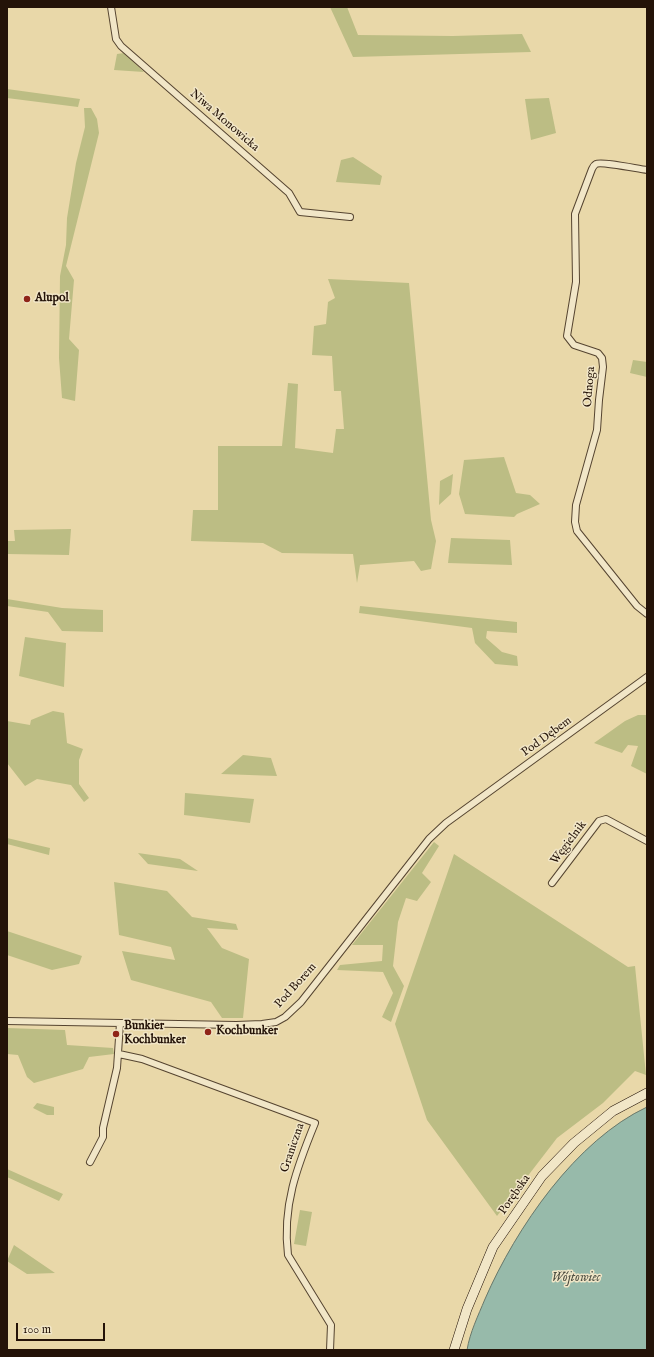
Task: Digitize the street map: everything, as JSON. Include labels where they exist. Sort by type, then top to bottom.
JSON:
[{"type":"street","name":"Niwa Monowicka","points":[[111,7],[116,39],[121,46],[289,193],[300,212],[350,216]]},
{"type":"street","name":"Odnoga","points":[[647,170],[622,167],[604,162],[596,164],[592,169],[575,214],[576,282],[567,328],[570,342],[574,345],[598,353],[602,358],[604,367],[598,400],[597,430],[576,505],[575,522],[577,532],[636,606],[647,614]]},
{"type":"street","name":"Pod Dębem","points":[[460,814],[647,677]]},
{"type":"street","name":"Pod Borem","points":[[7,1021],[236,1025],[276,1022],[285,1017],[301,1002],[429,839],[446,823],[460,814]]},
{"type":"street","name":"Węgielnik","points":[[552,883],[598,821],[606,819],[647,841]]},
{"type":"street","points":[[90,1162],[102,1137],[119,1054],[120,1023]]},
{"type":"street","name":"Graniczna","points":[[119,1054],[142,1059],[315,1123],[296,1169],[290,1193],[286,1242],[288,1255],[331,1325],[330,1350]]},
{"type":"street","name":"Porębska","points":[[454,1350],[467,1309],[493,1247],[542,1176],[574,1143],[613,1111],[647,1093]]},
{"type":"green space","points":[[330,7],[347,7],[358,35],[453,36],[522,34],[531,52],[353,57]]},
{"type":"green space","points":[[124,53],[144,72],[114,70],[117,54]]},
{"type":"green space","points":[[7,89],[80,99],[78,107],[7,98]]},
{"type":"green space","points":[[549,98],[556,133],[531,140],[525,99]]},
{"type":"green space","points":[[84,108],[91,108],[97,119],[99,133],[66,266],[74,280],[69,339],[79,350],[75,401],[62,398],[59,358],[60,276],[66,245],[67,218],[76,163],[85,127]]},
{"type":"green space","points":[[353,157],[382,176],[380,185],[336,182],[341,160]]},
{"type":"green space","points":[[328,279],[409,283],[431,520],[436,541],[431,569],[421,571],[414,561],[360,565],[357,583],[353,554],[282,553],[263,543],[191,541],[193,510],[218,510],[218,446],[282,446],[288,383],[298,384],[295,448],[333,453],[336,429],[344,429],[341,391],[334,391],[332,356],[312,355],[314,326],[326,324],[328,302],[335,298]]},
{"type":"green space","points":[[633,360],[647,362],[647,377],[630,373]]},
{"type":"green space","points":[[504,457],[516,493],[530,495],[540,504],[517,514],[514,517],[465,514],[459,494],[464,460]]},
{"type":"green space","points":[[453,474],[451,494],[439,505],[440,481]]},
{"type":"green space","points":[[71,529],[69,555],[7,554],[7,541],[15,541],[14,530]]},
{"type":"green space","points":[[451,538],[510,540],[512,565],[448,563]]},
{"type":"green space","points":[[7,599],[62,608],[103,610],[103,632],[62,631],[48,612],[7,606]]},
{"type":"green space","points":[[360,606],[517,622],[517,633],[487,631],[486,638],[502,652],[517,656],[518,666],[495,664],[475,643],[472,628],[359,613]]},
{"type":"green space","points":[[25,637],[66,643],[64,687],[19,676]]},
{"type":"green space","points":[[53,711],[64,713],[67,743],[83,749],[79,760],[79,784],[89,798],[84,802],[71,785],[37,779],[25,786],[7,763],[7,721],[30,725],[31,720]]},
{"type":"green space","points":[[638,715],[647,715],[647,774],[631,766],[638,746],[628,745],[622,753],[594,743],[625,721]]},
{"type":"green space","points":[[243,755],[271,758],[277,776],[221,774]]},
{"type":"green space","points":[[185,793],[254,799],[250,823],[184,815]]},
{"type":"green space","points":[[7,838],[50,848],[49,855],[7,844]]},
{"type":"green space","points":[[434,842],[439,846],[422,873],[431,882],[417,901],[406,898],[398,922],[393,966],[404,986],[391,1022],[382,1017],[393,993],[383,972],[337,970],[340,965],[382,961],[383,945],[352,945]]},
{"type":"green space","points":[[138,853],[180,859],[198,871],[148,864]]},
{"type":"green space","points":[[454,854],[628,967],[635,966],[646,1075],[635,1071],[603,1103],[557,1138],[497,1216],[427,1120],[395,1024]]},
{"type":"green space","points":[[114,882],[167,891],[192,917],[236,924],[238,930],[207,928],[222,948],[249,959],[243,1018],[222,1018],[211,1002],[131,980],[122,951],[175,960],[171,947],[119,935]]},
{"type":"green space","points":[[7,931],[82,956],[79,964],[52,970],[7,955]]},
{"type":"green space","points":[[7,1028],[65,1030],[67,1045],[113,1048],[114,1054],[89,1057],[83,1069],[34,1083],[27,1077],[18,1055],[7,1054]]},
{"type":"green space","points":[[37,1103],[54,1107],[54,1115],[47,1115],[33,1108]]},
{"type":"green space","points":[[7,1169],[63,1194],[59,1201],[7,1177]]},
{"type":"green space","points":[[300,1210],[312,1212],[306,1246],[294,1244]]},
{"type":"green space","points":[[14,1245],[55,1273],[27,1274],[7,1261]]},
{"type":"water","name":"Wójtowiec","points":[[647,1107],[647,1350],[467,1350],[474,1324],[498,1272],[513,1244],[551,1189],[596,1141],[621,1122]]},
{"type":"place","name":"Alupol","points":[[27,299]]},
{"type":"place","name":"Kochbunker","points":[[208,1032]]},
{"type":"place","name":"Bunkier Kochbunker","points":[[116,1034]]}]
